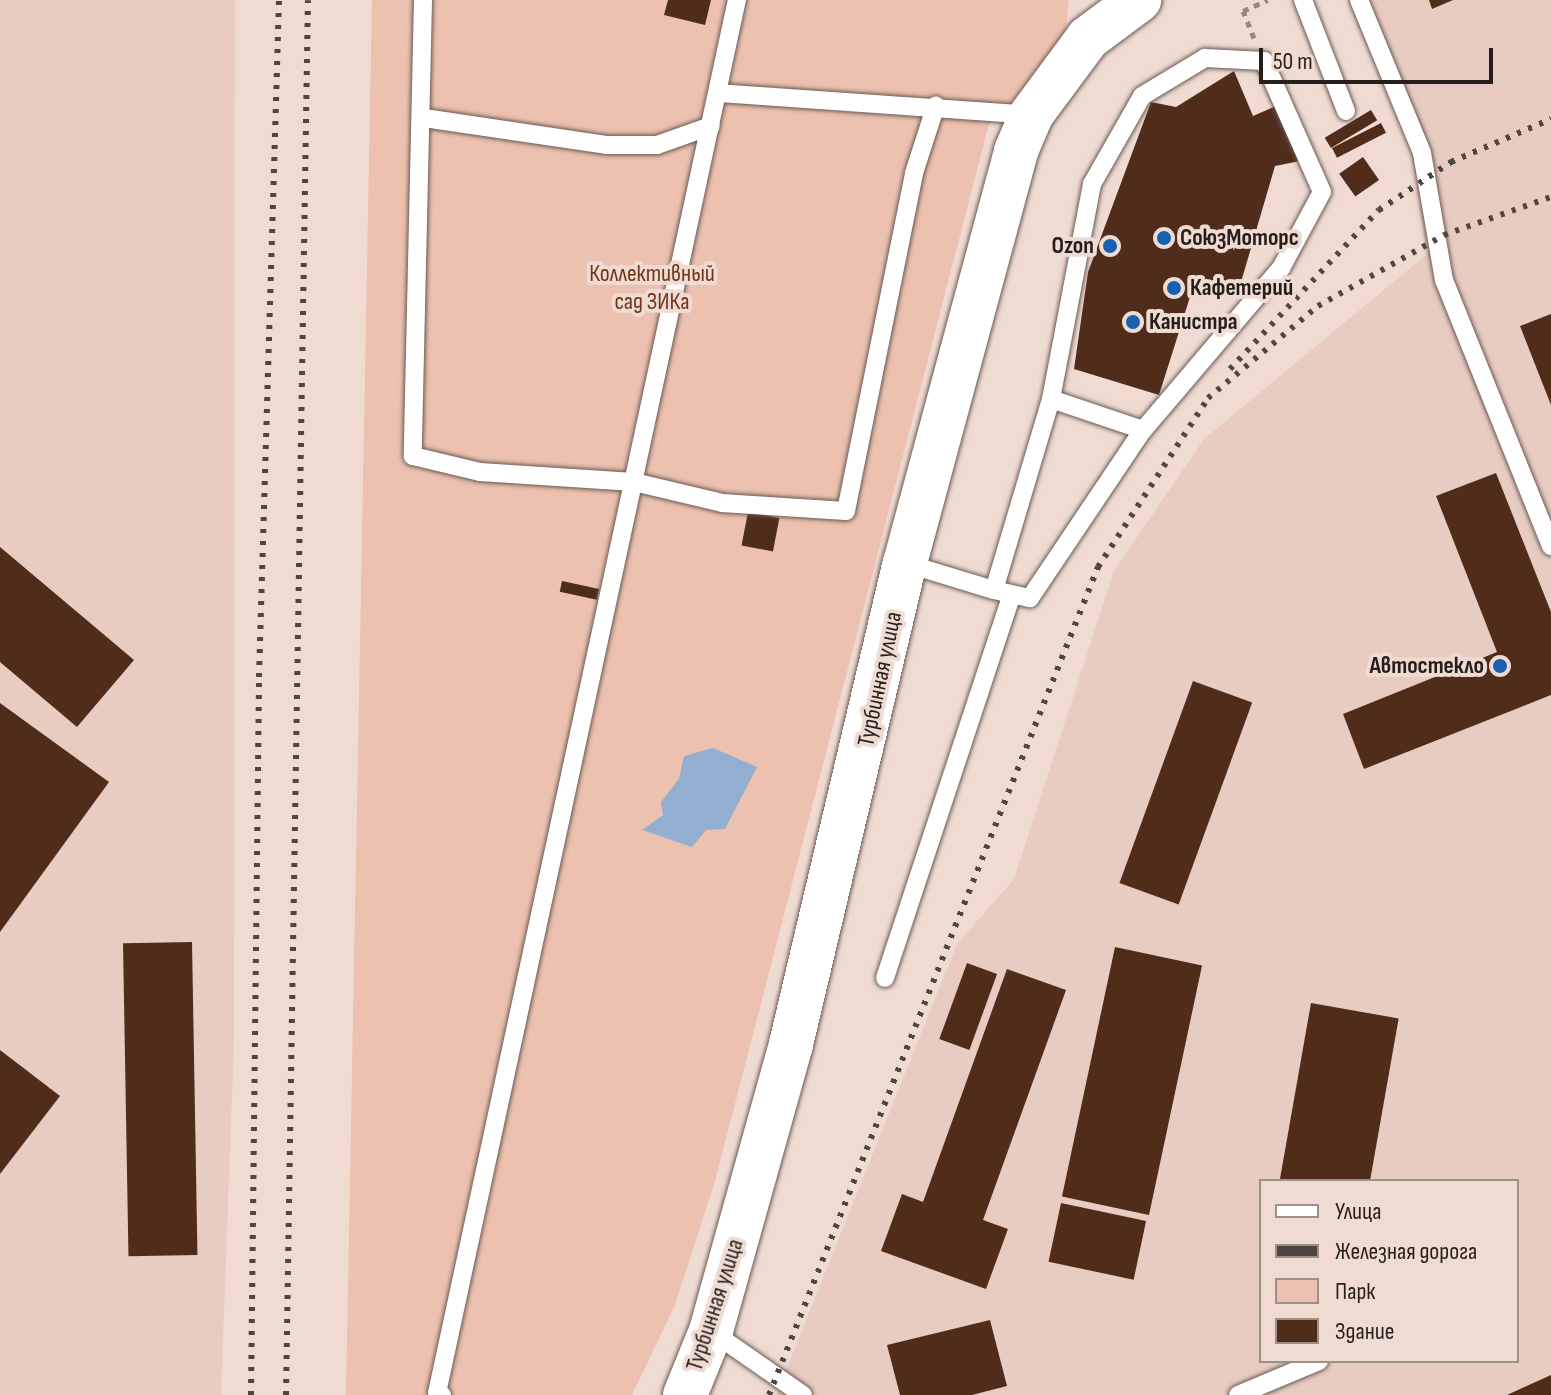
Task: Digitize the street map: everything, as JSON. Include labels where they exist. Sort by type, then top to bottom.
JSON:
[{"type":"main road","name":"Турбинная улица","points":[[685,1395],[711,1331],[795,1029],[905,563],[973,299],[1031,115],[1088,38],[1139,0]]},
{"type":"lane","points":[[423,0],[424,118],[413,456],[480,472],[634,482],[722,503],[846,511],[914,173],[936,105]]},
{"type":"lane","points":[[442,1395],[440,1378],[737,0]]},
{"type":"lane","points":[[1303,0],[1346,111]]},
{"type":"lane","points":[[1359,0],[1422,153],[1444,280],[1551,546]]},
{"type":"lane","points":[[885,978],[1003,592],[1051,399],[1092,184],[1142,96],[1205,58],[1264,61],[1322,192],[1281,268],[1143,430],[1030,598],[1003,592],[905,563]]},
{"type":"lane","points":[[718,93],[936,105],[1031,115]]},
{"type":"lane","points":[[424,118],[606,145],[657,145],[711,126]]},
{"type":"lane","points":[[1051,399],[1143,430]]},
{"type":"lane","points":[[711,1331],[803,1395]]},
{"type":"lane","points":[[1238,1395],[1314,1363]]},
{"type":"path","points":[[1243,11],[1268,0]]},
{"type":"shaded area","points":[[0,0],[235,0],[234,1042],[221,1395],[0,1395]]},
{"type":"shaded area","points":[[1348,0],[1551,0],[1551,1395],[776,1395],[957,944],[1014,879],[1114,571],[1204,439],[1426,255],[1413,150]]},
{"type":"green space","name":"Коллективный сад ЗИКа","points":[[372,0],[1069,0],[1063,49],[989,124],[715,1181],[675,1305],[632,1395],[346,1395]]},
{"type":"water","points":[[713,748],[757,767],[725,829],[706,830],[692,847],[642,830],[663,815],[661,802],[679,779],[684,756]]},
{"type":"building","points":[[668,0],[711,0],[705,25],[664,15]]},
{"type":"building","points":[[1429,0],[1453,0],[1432,9]]},
{"type":"building","points":[[1234,71],[1253,116],[1276,106],[1300,161],[1275,166],[1239,289],[1196,278],[1159,395],[1074,369],[1088,272],[1151,102],[1176,107]]},
{"type":"building","points":[[1371,110],[1377,120],[1331,148],[1325,138]]},
{"type":"building","points":[[1381,123],[1386,133],[1337,158],[1332,148]]},
{"type":"building","points":[[1363,157],[1379,180],[1355,197],[1339,174]]},
{"type":"building","points":[[1551,314],[1551,405],[1520,326]]},
{"type":"building","points":[[1496,473],[1551,612],[1551,695],[1364,769],[1343,714],[1497,652],[1436,496]]},
{"type":"building","points":[[748,512],[779,518],[773,551],[742,545]]},
{"type":"building","points":[[0,547],[134,660],[77,727],[0,662]]},
{"type":"building","points":[[562,581],[599,589],[597,600],[560,592]]},
{"type":"building","points":[[1193,681],[1252,703],[1179,905],[1119,883]]},
{"type":"building","points":[[0,703],[109,782],[0,932]]},
{"type":"building","points":[[192,942],[197,1255],[128,1256],[123,943]]},
{"type":"building","points":[[1115,947],[1202,966],[1149,1215],[1062,1196]]},
{"type":"building","points":[[967,963],[997,974],[969,1050],[939,1039]]},
{"type":"building","points":[[1007,969],[1066,990],[983,1220],[1008,1229],[986,1289],[881,1251],[902,1194],[923,1202]]},
{"type":"building","points":[[1311,1003],[1399,1018],[1370,1179],[1280,1179]]},
{"type":"building","points":[[0,1050],[60,1096],[0,1174]]},
{"type":"building","points":[[1061,1203],[1146,1221],[1134,1280],[1049,1262]]},
{"type":"building","points":[[990,1320],[1007,1386],[972,1395],[900,1395],[887,1345]]},
{"type":"building","points":[[1551,1375],[1551,1395],[1507,1395]]},
{"type":"railway","points":[[251,1395],[259,677],[279,0]]},
{"type":"railway","points":[[286,1395],[308,0]]},
{"type":"railway","points":[[1230,369],[1379,210],[1451,162],[1551,119]]},
{"type":"railway","points":[[769,1395],[1098,567],[1208,398],[1318,306],[1444,235],[1551,197]]},
{"type":"place","name":"СоюзМоторс","points":[[1164,238]]},
{"type":"place","name":"Ozon","points":[[1110,246]]},
{"type":"place","name":"Кафетерий","points":[[1174,288]]},
{"type":"place","name":"Канистра","points":[[1133,322]]},
{"type":"place","name":"Автостекло","points":[[1500,666]]}]
